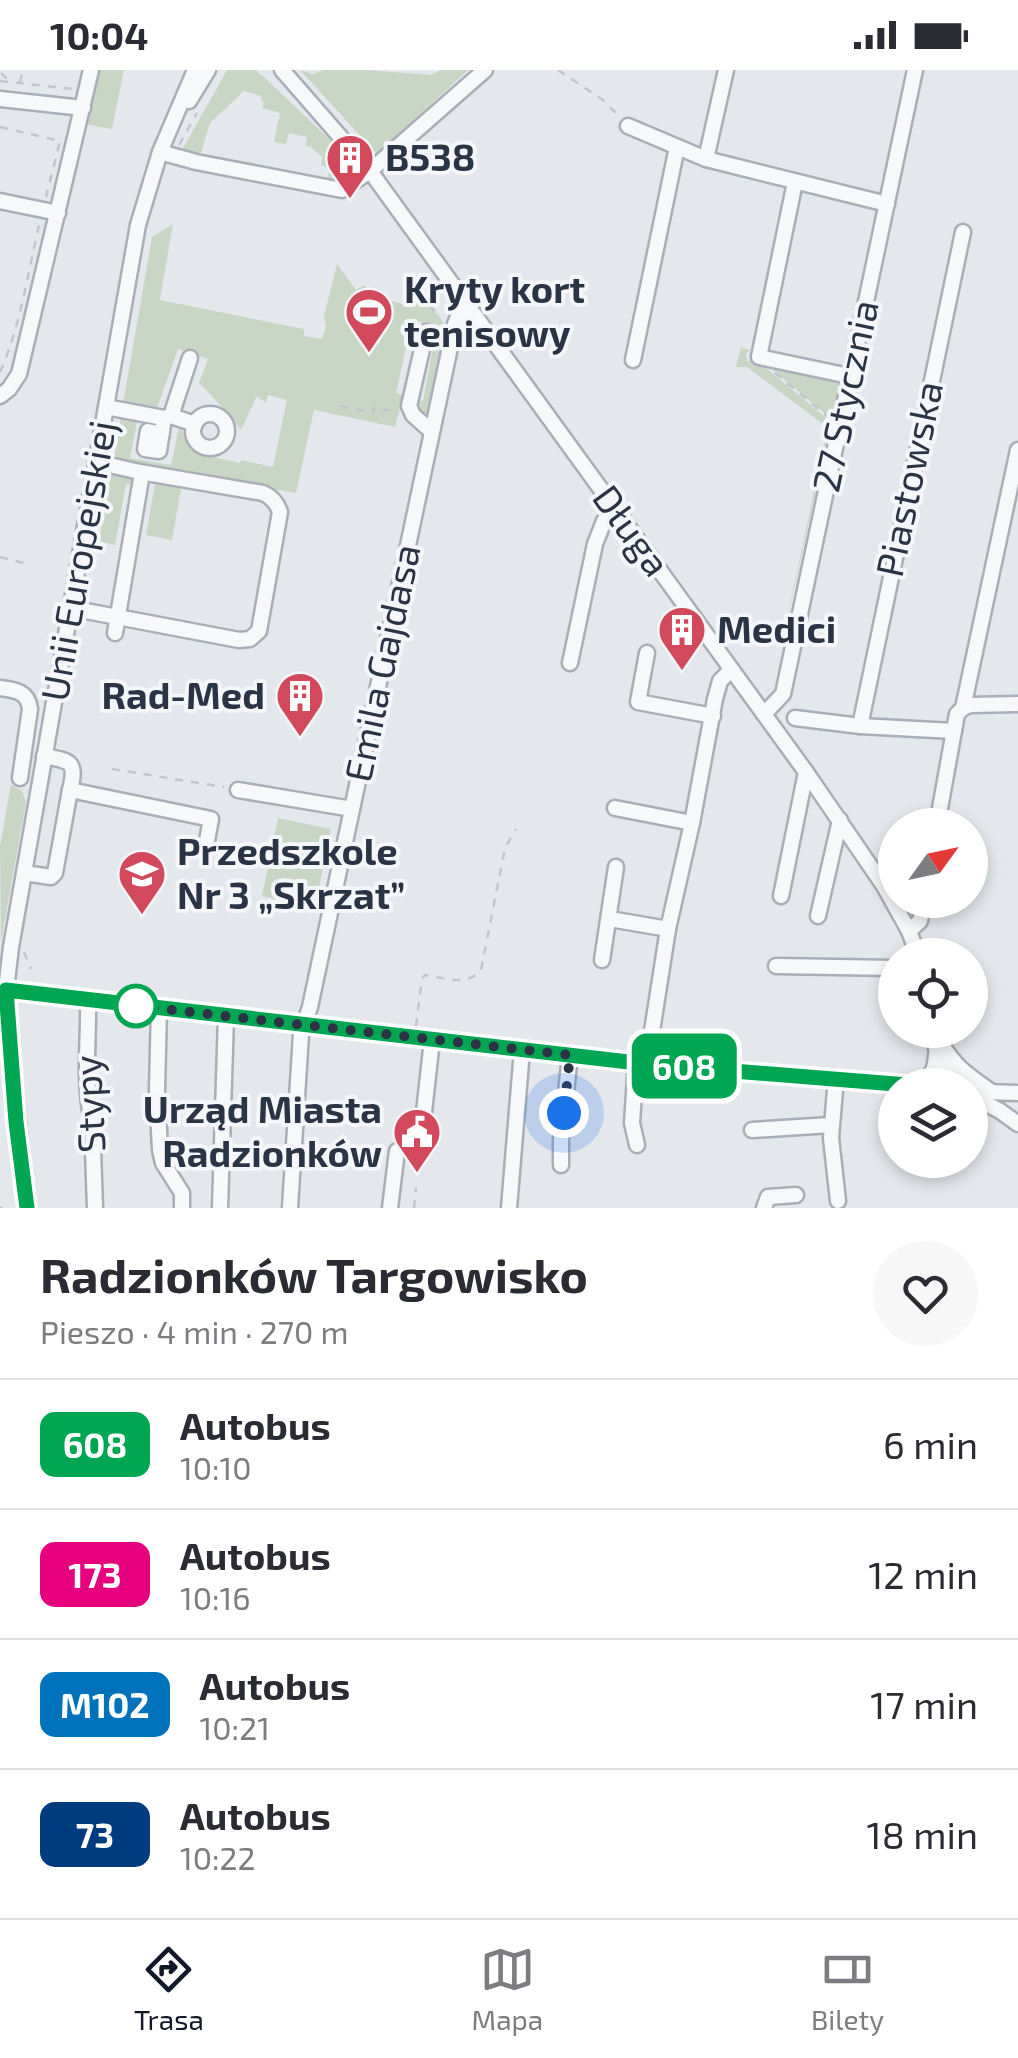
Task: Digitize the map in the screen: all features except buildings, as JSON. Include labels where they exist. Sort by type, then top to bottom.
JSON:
[{"type":"street","points":[[0,396],[19,374],[90,70]]},
{"type":"street","name":"Unii Europejskiej","points":[[27,1208],[3,990],[138,225],[160,152],[195,70]]},
{"type":"street","name":"Unii Europejskiej","points":[[168,136],[208,70]]},
{"type":"street","name":"Długa","points":[[269,70],[324,120]]},
{"type":"street","name":"Długa","points":[[282,70],[370,171],[469,306],[840,820],[884,886],[912,938]]},
{"type":"street","points":[[160,152],[342,190],[370,171],[486,70]]},
{"type":"street","points":[[706,160],[726,70]]},
{"type":"street","name":"27 Stycznia","points":[[764,714],[783,694],[915,70]]},
{"type":"street","points":[[0,99],[82,108]]},
{"type":"street","points":[[628,126],[706,160],[887,204]]},
{"type":"street","points":[[633,360],[678,147]]},
{"type":"street","points":[[795,182],[758,357],[849,376]]},
{"type":"street","points":[[0,201],[58,213]]},
{"type":"street","name":"Piastowska","points":[[860,726],[962,232]]},
{"type":"street","name":"Emila Gajdasa","points":[[290,1208],[301,1034],[455,324],[469,306]]},
{"type":"street","points":[[426,332],[409,399],[413,415],[431,432]]},
{"type":"street","points":[[166,423],[190,358]]},
{"type":"street","points":[[106,407],[166,423],[196,424]]},
{"type":"street","points":[[964,708],[1018,450]]},
{"type":"street","points":[[70,608],[116,626],[240,640],[254,636],[262,624],[280,512],[270,496],[96,462]]},
{"type":"street","points":[[116,626],[140,472]]},
{"type":"street","points":[[570,663],[595,544],[604,521],[615,510]]},
{"type":"street","points":[[647,654],[638,702],[713,716]]},
{"type":"street","points":[[637,1145],[632,1122],[668,929],[720,681],[731,670]]},
{"type":"street","points":[[0,688],[19,691],[29,701],[20,778]]},
{"type":"street","points":[[940,808],[957,714],[970,705],[1018,704]]},
{"type":"street","points":[[794,718],[954,731]]},
{"type":"street","points":[[24,874],[51,877],[56,873],[74,770],[64,760],[44,756]]},
{"type":"street","points":[[781,896],[806,772]]},
{"type":"street","points":[[70,790],[211,819],[206,846]]},
{"type":"street","points":[[238,790],[352,809]]},
{"type":"street","points":[[615,808],[692,824]]},
{"type":"street","points":[[818,916],[840,820]]},
{"type":"street","points":[[602,960],[616,868]]},
{"type":"street","points":[[909,930],[921,918]]},
{"type":"street","points":[[610,919],[668,929]]},
{"type":"street","points":[[776,966],[878,968]]},
{"type":"street","points":[[3,990],[642,1063],[878,1082]]},
{"type":"street","name":"Stypy","points":[[88,1000],[86,1044],[95,1208]]},
{"type":"street","points":[[158,1008],[156,1090],[160,1150],[163,1163],[182,1193],[182,1208]]},
{"type":"street","points":[[220,1208],[226,1016]]},
{"type":"street","points":[[390,1208],[397,1151],[412,1138],[421,1138],[432,1040]]},
{"type":"street","points":[[936,1048],[936,1068]]},
{"type":"street","points":[[943,1048],[961,1070],[992,1092]]},
{"type":"street","points":[[510,1208],[522,1050]]},
{"type":"street","points":[[936,1054],[943,1068]]},
{"type":"street","points":[[561,1165],[560,1139],[570,1055]]},
{"type":"street","points":[[836,1078],[832,1126],[838,1201]]},
{"type":"street","points":[[988,1092],[1018,1093]]},
{"type":"street","points":[[988,1104],[1018,1124]]},
{"type":"street","points":[[752,1130],[832,1126]]},
{"type":"street","points":[[764,1208],[768,1197],[796,1195]]},
{"type":"path","points":[[20,83],[23,70]]},
{"type":"path","points":[[558,70],[604,100],[628,126]]},
{"type":"path","points":[[1,72],[10,82]]},
{"type":"path","points":[[0,81],[75,89]]},
{"type":"path","points":[[0,372],[17,319],[60,141],[2,127],[2,136]]},
{"type":"path","points":[[31,142],[32,135]]},
{"type":"path","points":[[407,284],[455,324]]},
{"type":"path","points":[[758,357],[840,426]]},
{"type":"path","points":[[340,406],[413,415]]},
{"type":"path","points":[[0,558],[27,564]]},
{"type":"path","points":[[112,769],[238,790]]},
{"type":"path","points":[[414,1037],[425,975],[467,980],[481,970],[505,848],[516,829]]},
{"type":"path","points":[[414,1208],[416,1188]]},
{"type":"green space","points":[[97,70],[124,70],[112,129],[85,124]]},
{"type":"green space","points":[[227,70],[255,70],[266,79],[347,156],[351,168],[343,179],[328,178],[330,168],[321,165],[322,157],[306,146],[307,137],[289,133],[286,144],[274,142],[280,113],[262,108],[261,96],[244,91],[210,123],[200,156],[182,150]]},
{"type":"green space","points":[[300,70],[313,74],[324,70],[366,70],[431,75],[441,70],[468,70],[377,154]]},
{"type":"green space","points":[[173,224],[160,300],[304,329],[304,336],[322,339],[337,264],[356,290],[364,285],[372,296],[403,304],[416,295],[444,325],[428,421],[418,414],[413,399],[423,401],[437,326],[412,320],[396,393],[403,395],[395,427],[314,410],[296,493],[129,465],[114,459],[121,416],[154,422],[137,422],[130,458],[171,465],[179,427],[196,449],[206,454],[273,467],[287,400],[268,395],[266,403],[257,396],[241,430],[199,383],[208,359],[178,349],[156,411],[123,404],[152,237]]},
{"type":"green space","points":[[741,348],[751,350],[746,353],[747,362],[754,358],[831,422],[778,662],[827,430],[747,367],[736,367]]},
{"type":"green space","points":[[765,363],[841,379],[832,416],[829,417]]},
{"type":"green space","points":[[119,472],[135,478],[135,485],[126,484],[115,545],[99,541],[111,474]]},
{"type":"green space","points":[[156,478],[182,483],[172,540],[146,535]]},
{"type":"green space","points":[[11,785],[22,791],[26,802],[1,942],[0,846]]},
{"type":"green space","points":[[278,818],[331,829],[315,907],[262,896]]},
{"type":"bus line","name":"608","points":[[27,1208],[6,990],[646,1064],[878,1083]]},
{"type":"place","name":"B538","points":[[350,200]]},
{"type":"place","name":"Kryty kort tenisowy","points":[[369,354]]},
{"type":"place","name":"Medici","points":[[682,672]]},
{"type":"place","name":"Rad-Med","points":[[300,738]]},
{"type":"place","name":"Przedszkole Nr 3 „Skrzat”","points":[[142,916]]},
{"type":"place","name":"Urząd Miasta Radzionków","points":[[417,1174]]},
{"type":"route","points":[[136,1006],[570,1055],[564,1113]]}]
